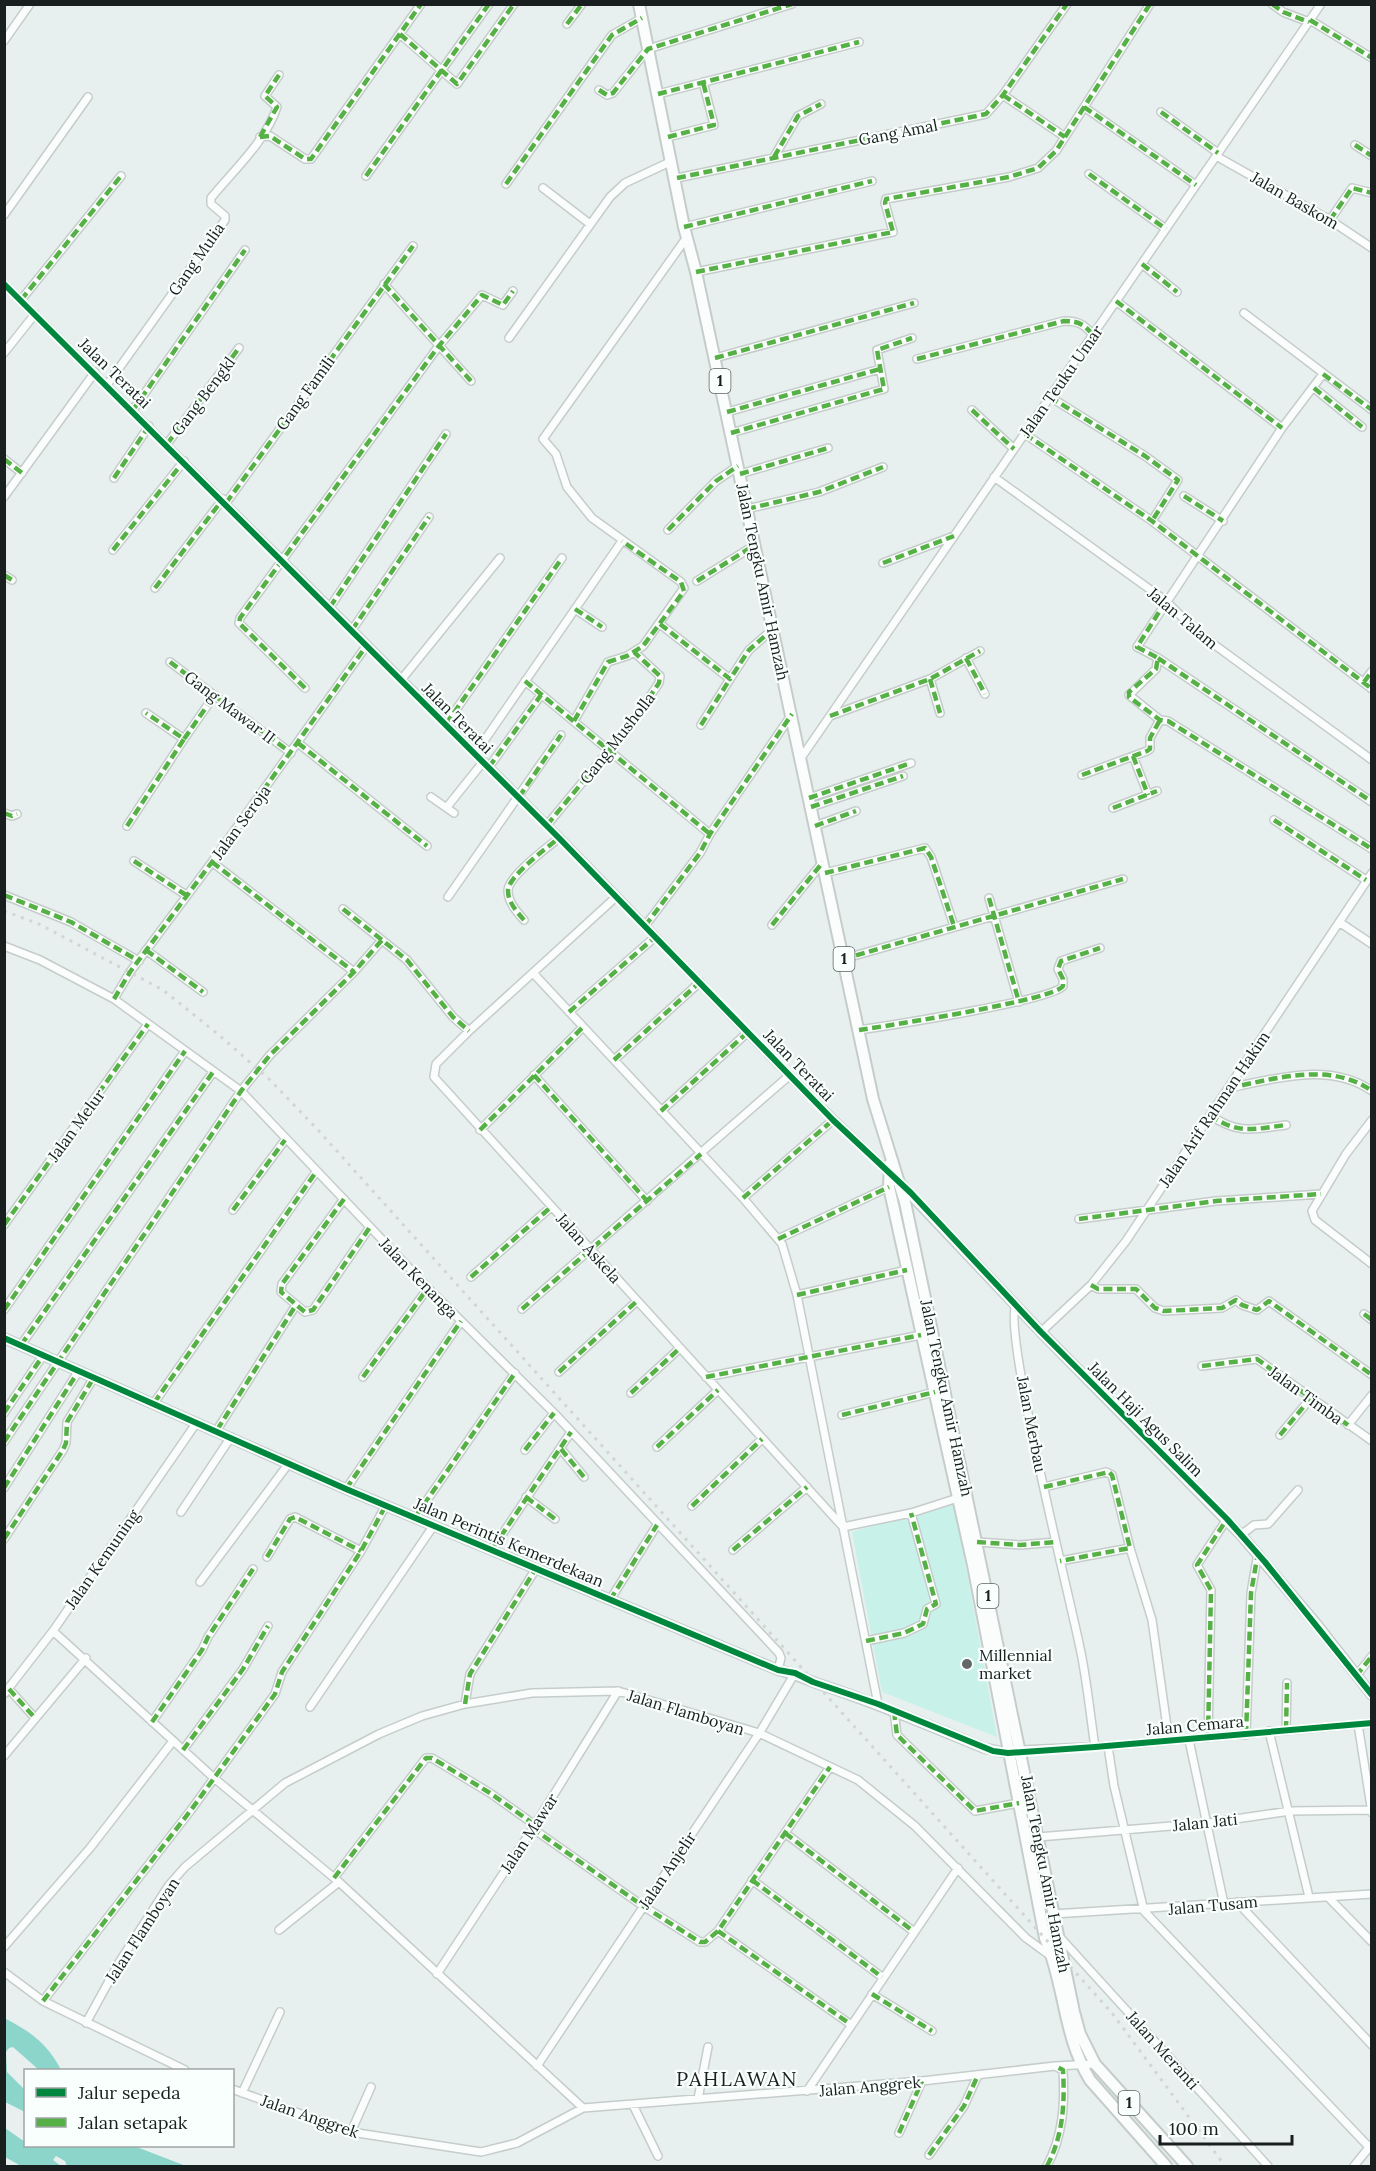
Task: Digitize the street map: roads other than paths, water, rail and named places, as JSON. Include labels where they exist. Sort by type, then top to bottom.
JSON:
[{"type":"main road","name":"Jalan Tengku Amir Hamzah","points":[[639,4],[673,160],[685,232],[715,358],[873,1099],[891,1159],[907,1270],[921,1335],[977,1542],[1074,2012],[1080,2034],[1095,2064],[1187,2166]]},
{"type":"main road","name":"Jalan Tengku Amir Hamzah","points":[[891,1159],[890,1173],[963,1497],[1008,1753],[1045,1938],[1054,1959],[1070,2035],[1081,2064],[1110,2106],[1166,2166]]},
{"type":"street","points":[[4,42],[30,4]]},
{"type":"street","points":[[260,138],[270,136],[305,159],[310,159],[421,4]]},
{"type":"street","points":[[366,176],[489,4]]},
{"type":"street","points":[[400,34],[454,84],[458,84],[514,4]]},
{"type":"street","points":[[567,24],[582,4]]},
{"type":"street","points":[[599,90],[607,95],[613,93],[648,49],[792,4]]},
{"type":"street","name":"Gang Amal","points":[[676,178],[991,111],[1067,4]]},
{"type":"street","points":[[696,272],[893,232],[885,203],[886,199],[1031,172],[1056,152],[1150,4]]},
{"type":"street","points":[[1272,4],[1283,12],[1310,21],[1368,56]]},
{"type":"street","name":"Jalan Teuku Umar","points":[[801,758],[1116,301],[1146,268],[1166,229],[1321,4]]},
{"type":"street","points":[[506,184],[612,35],[642,18]]},
{"type":"street","points":[[658,94],[859,42]]},
{"type":"street","points":[[260,138],[277,107],[265,96],[279,75]]},
{"type":"street","points":[[668,137],[714,125],[703,82]]},
{"type":"street","points":[[1003,95],[1065,137]]},
{"type":"street","points":[[4,215],[88,97]]},
{"type":"street","points":[[774,157],[798,116],[821,104]]},
{"type":"street","points":[[1084,107],[1196,185]]},
{"type":"street","name":"Jalan Baskom","points":[[1161,112],[1217,154],[1330,220],[1371,248]]},
{"type":"street","name":"Gang Mulia","points":[[108,385],[225,220],[225,216],[211,204],[211,198],[260,138]]},
{"type":"street","points":[[1356,145],[1371,156]]},
{"type":"street","points":[[509,338],[610,197],[625,183],[673,160]]},
{"type":"street","points":[[1089,174],[1166,229]]},
{"type":"street","points":[[21,300],[121,176]]},
{"type":"street","points":[[574,721],[608,662],[643,646],[684,591],[684,586],[592,518],[567,487],[556,454],[543,439],[685,232],[872,181]]},
{"type":"street","points":[[543,188],[590,224]]},
{"type":"street","points":[[1330,220],[1352,188],[1371,193]]},
{"type":"street","name":"Gang Famili","points":[[155,588],[225,501],[413,246]]},
{"type":"street","points":[[133,410],[245,250]]},
{"type":"street","points":[[1146,268],[1177,292]]},
{"type":"street","name":"Jalan Teratai","points":[[4,284],[184,460],[547,825],[832,1120],[890,1173]]},
{"type":"street","points":[[384,284],[438,347],[471,381]]},
{"type":"street","points":[[305,688],[239,623],[246,609],[438,347],[482,295],[503,305],[513,291]]},
{"type":"street","points":[[1116,301],[1282,428]]},
{"type":"street","points":[[715,358],[914,303]]},
{"type":"street","points":[[1244,313],[1371,410]]},
{"type":"street","points":[[4,353],[35,314]]},
{"type":"street","points":[[916,359],[1064,321],[1077,321],[1087,327],[1093,335]]},
{"type":"street","points":[[731,434],[882,390],[885,386],[877,350],[912,338]]},
{"type":"street","name":"Gang Bengkl","points":[[167,444],[239,348]]},
{"type":"street","points":[[726,412],[880,369]]},
{"type":"street","points":[[4,497],[95,372]]},
{"type":"street","points":[[1323,374],[1282,428],[1137,647],[1158,658],[1371,802]]},
{"type":"street","points":[[1314,388],[1362,427]]},
{"type":"street","points":[[1050,397],[1145,456],[1178,480],[1152,520]]},
{"type":"street","points":[[972,410],[1014,449]]},
{"type":"street","points":[[114,478],[149,426]]},
{"type":"street","points":[[330,607],[446,434]]},
{"type":"street","points":[[1024,434],[1152,520],[1371,689]]},
{"type":"street","points":[[668,530],[716,482],[739,470],[828,448]]},
{"type":"street","points":[[4,459],[22,472]]},
{"type":"street","points":[[113,550],[184,460]]},
{"type":"street","points":[[747,509],[819,492],[882,467]]},
{"type":"street","name":"Jalan Talam","points":[[994,477],[1166,602],[1197,632],[1371,760]]},
{"type":"street","points":[[1184,496],[1222,521]]},
{"type":"street","points":[[352,630],[429,517]]},
{"type":"street","points":[[883,563],[954,536]]},
{"type":"street","points":[[475,754],[622,542]]},
{"type":"street","points":[[697,581],[755,545]]},
{"type":"street","points":[[401,680],[500,558]]},
{"type":"street","points":[[446,724],[562,558]]},
{"type":"street","points":[[4,575],[12,580]]},
{"type":"street","points":[[575,609],[602,627]]},
{"type":"street","points":[[660,624],[730,679]]},
{"type":"street","points":[[701,725],[749,650],[773,629]]},
{"type":"street","name":"Jalan Seroja","points":[[114,999],[146,950],[291,753],[367,645]]},
{"type":"street","points":[[830,716],[930,679],[980,651]]},
{"type":"street","name":"Gang Musholla","points":[[547,825],[634,720],[660,680],[660,676],[634,652]]},
{"type":"street","points":[[966,658],[985,694]]},
{"type":"street","points":[[1158,658],[1156,669],[1129,695],[1160,720],[1167,721],[1268,782],[1371,849]]},
{"type":"street","name":"Gang Mawar II","points":[[170,662],[291,753]]},
{"type":"street","points":[[1364,682],[1371,671]]},
{"type":"street","points":[[930,679],[940,713]]},
{"type":"street","points":[[525,681],[710,834]]},
{"type":"street","points":[[447,807],[486,765],[541,695]]},
{"type":"street","points":[[127,826],[214,696]]},
{"type":"street","points":[[147,713],[184,739]]},
{"type":"street","points":[[645,926],[700,853],[710,834],[792,714]]},
{"type":"street","points":[[1082,776],[1150,749],[1150,738],[1160,720]]},
{"type":"street","points":[[448,897],[561,735]]},
{"type":"street","points":[[298,743],[428,846]]},
{"type":"street","points":[[1133,756],[1148,795]]},
{"type":"street","points":[[810,803],[912,763]]},
{"type":"street","points":[[810,803],[903,776]]},
{"type":"street","points":[[1113,808],[1157,791]]},
{"type":"street","points":[[431,797],[454,813]]},
{"type":"street","points":[[815,826],[856,811]]},
{"type":"street","points":[[4,813],[12,816],[17,814]]},
{"type":"street","points":[[1274,820],[1366,880]]},
{"type":"street","points":[[524,920],[511,903],[508,891],[510,885],[515,877],[559,838]]},
{"type":"street","points":[[772,925],[824,868],[925,848],[929,853],[954,926]]},
{"type":"street","points":[[134,861],[186,895]]},
{"type":"street","points":[[212,862],[354,972]]},
{"type":"street","name":"Jalan Arif Rahman Hakim","points":[[1041,1332],[1091,1285],[1145,1212],[1371,873]]},
{"type":"street","points":[[843,958],[1123,879]]},
{"type":"street","points":[[4,895],[71,922],[139,961]]},
{"type":"street","name":"Jalan Askela","points":[[616,897],[469,1031],[436,1064],[433,1074],[480,1130],[843,1527]]},
{"type":"street","points":[[989,898],[1019,1002]]},
{"type":"street","points":[[343,909],[407,960],[453,1017],[469,1031]]},
{"type":"street","points":[[1339,922],[1371,944]]},
{"type":"street","points":[[569,1012],[655,937]]},
{"type":"street","points":[[4,1442],[241,1091],[270,1054],[354,972],[382,940]]},
{"type":"street","name":"Jalan Kenanga","points":[[4,946],[40,960],[114,999],[241,1091],[285,1140],[428,1288],[554,1413],[779,1653],[781,1658],[778,1670]]},
{"type":"street","points":[[859,1030],[1019,1002],[1060,990],[1063,979],[1058,969],[1061,961],[1100,948]]},
{"type":"street","points":[[146,950],[203,992]]},
{"type":"street","points":[[532,973],[743,1198],[778,1239],[796,1295],[878,1704]]},
{"type":"street","points":[[614,1060],[700,982]]},
{"type":"street","name":"Jalan Melur","points":[[4,1226],[148,1024]]},
{"type":"street","points":[[480,1130],[583,1027]]},
{"type":"street","points":[[661,1111],[748,1032]]},
{"type":"street","points":[[4,1311],[185,1051]]},
{"type":"street","points":[[21,1345],[213,1072]]},
{"type":"street","points":[[534,1075],[647,1201]]},
{"type":"street","points":[[522,1309],[790,1075]]},
{"type":"street","points":[[1229,1088],[1288,1076],[1328,1075],[1368,1089]]},
{"type":"street","points":[[1210,1115],[1222,1124],[1240,1130],[1286,1125]]},
{"type":"street","points":[[743,1198],[832,1120]]},
{"type":"street","points":[[1371,1120],[1312,1211],[1315,1220],[1371,1264]]},
{"type":"street","points":[[233,1210],[285,1140]]},
{"type":"street","points":[[154,1403],[316,1172]]},
{"type":"street","points":[[778,1239],[894,1184]]},
{"type":"street","name":"Jalan Haji Agus Salim","points":[[894,1184],[1227,1519],[1258,1553],[1371,1695]]},
{"type":"street","points":[[1079,1219],[1216,1201],[1321,1194]]},
{"type":"street","points":[[344,1199],[279,1288],[305,1312],[313,1310],[370,1227]]},
{"type":"street","points":[[471,1277],[551,1207]]},
{"type":"street","points":[[796,1295],[907,1270]]},
{"type":"street","points":[[1091,1285],[1098,1289],[1136,1289],[1155,1308],[1164,1311],[1222,1308],[1236,1300],[1242,1305],[1257,1310],[1269,1301],[1371,1375]]},
{"type":"street","points":[[363,1377],[428,1288]]},
{"type":"street","points":[[559,1372],[637,1301]]},
{"type":"street","points":[[217,1430],[296,1305]]},
{"type":"street","name":"Jalan Merbau","points":[[1016,1305],[1013,1323],[1044,1487],[1080,1650],[1095,1747]]},
{"type":"street","points":[[1364,1314],[1371,1320]]},
{"type":"street","points":[[346,1489],[461,1321]]},
{"type":"street","points":[[706,1377],[921,1335]]},
{"type":"street","name":"Jalan Perintis Kemerdekaan","points":[[4,1338],[42,1357],[217,1430],[346,1489],[493,1548],[778,1670],[795,1673],[813,1682],[878,1704],[984,1748],[1008,1753]]},
{"type":"street","points":[[631,1393],[680,1348]]},
{"type":"street","points":[[4,1413],[42,1357]]},
{"type":"street","name":"Jalan Timba","points":[[1202,1366],[1257,1359],[1371,1441]]},
{"type":"street","points":[[4,1488],[78,1372]]},
{"type":"street","points":[[416,1516],[515,1373]]},
{"type":"street","points":[[4,1539],[63,1450],[66,1443],[67,1422],[93,1379]]},
{"type":"street","points":[[657,1447],[718,1390]]},
{"type":"street","points":[[842,1415],[935,1392]]},
{"type":"street","points":[[1348,1425],[1371,1395]]},
{"type":"street","points":[[1280,1435],[1311,1398]]},
{"type":"street","points":[[525,1450],[554,1413]]},
{"type":"street","name":"Jalan Kemuning","points":[[7,1692],[53,1631],[197,1422]]},
{"type":"street","points":[[493,1548],[572,1432]]},
{"type":"street","points":[[181,1512],[231,1437]]},
{"type":"street","points":[[692,1506],[762,1439]]},
{"type":"street","points":[[561,1449],[584,1477]]},
{"type":"street","points":[[200,1582],[289,1463]]},
{"type":"street","points":[[1044,1487],[1109,1472],[1112,1475],[1130,1548],[1152,1620],[1169,1741]]},
{"type":"street","points":[[733,1550],[807,1487]]},
{"type":"street","points":[[1241,1534],[1254,1525],[1268,1524],[1298,1490]]},
{"type":"street","points":[[526,1497],[555,1519]]},
{"type":"street","points":[[843,1527],[911,1513],[963,1497]]},
{"type":"street","points":[[43,2001],[214,1779],[275,1694],[282,1672],[361,1551],[386,1505]]},
{"type":"street","points":[[866,1641],[904,1633],[923,1624],[927,1609],[936,1604],[911,1513]]},
{"type":"street","points":[[267,1557],[290,1519],[295,1517],[361,1551]]},
{"type":"street","points":[[1208,1738],[1211,1590],[1197,1565],[1227,1519]]},
{"type":"street","points":[[310,1707],[434,1525]]},
{"type":"street","points":[[610,1600],[657,1525]]},
{"type":"street","points":[[977,1542],[1020,1545],[1056,1542]]},
{"type":"street","points":[[1060,1561],[1130,1548]]},
{"type":"street","points":[[1246,1735],[1251,1593],[1258,1553]]},
{"type":"street","points":[[465,1704],[470,1674],[537,1567]]},
{"type":"street","points":[[152,1722],[202,1650],[207,1637],[253,1569]]},
{"type":"street","points":[[183,1750],[243,1669],[268,1626]]},
{"type":"street","points":[[53,1631],[86,1658],[214,1779],[337,1880],[583,2108]]},
{"type":"street","points":[[1356,1676],[1371,1656]]},
{"type":"street","points":[[4,1756],[34,1717],[86,1658]]},
{"type":"street","name":"Jalan Anjelir","points":[[537,2066],[759,1733],[795,1673]]},
{"type":"street","points":[[1286,1730],[1287,1683]]},
{"type":"street","name":"Jalan Flamboyan","points":[[86,2023],[120,1961],[169,1885],[185,1867],[285,1783],[379,1734],[422,1716],[465,1704],[532,1693],[618,1691],[759,1733],[858,1780],[915,1826],[1026,1938],[1054,1959]]},
{"type":"street","name":"Jalan Mawar","points":[[437,1974],[534,1827],[618,1691]]},
{"type":"street","points":[[7,1692],[34,1717]]},
{"type":"street","points":[[894,1711],[897,1735],[975,1811],[1019,1803]]},
{"type":"street","name":"Jalan Cemara","points":[[1021,1750],[1095,1747],[1371,1724]]},
{"type":"street","points":[[1358,1725],[1371,1811]]},
{"type":"street","points":[[1269,1731],[1309,1897]]},
{"type":"street","points":[[1189,1740],[1224,1904]]},
{"type":"street","points":[[4,1947],[90,1848],[173,1741]]},
{"type":"street","points":[[1108,1746],[1144,1911],[1370,2146],[1354,2166]]},
{"type":"street","points":[[1008,1753],[1021,1750]]},
{"type":"street","points":[[279,1930],[337,1880],[426,1758],[432,1758],[490,1793],[643,1906],[700,1942],[705,1942],[718,1931],[830,1767]]},
{"type":"street","name":"Jalan Jati","points":[[1038,1837],[1208,1823],[1290,1811],[1371,1811]]},
{"type":"street","points":[[785,1833],[913,1931]]},
{"type":"street","points":[[807,2091],[913,1931],[958,1868]]},
{"type":"street","points":[[752,1880],[882,1977]]},
{"type":"street","name":"Jalan Tusam","points":[[1053,1914],[1144,1911],[1237,1902],[1371,1894]]},
{"type":"street","points":[[1329,1898],[1371,1942]]},
{"type":"street","points":[[1237,1902],[1371,2045]]},
{"type":"street","points":[[718,1931],[850,2025]]},
{"type":"street","name":"Jalan Meranti","points":[[1057,1934],[1268,2166]]},
{"type":"street","points":[[4,1972],[43,2001],[183,2069]]},
{"type":"street","points":[[872,1994],[932,2031]]},
{"type":"street","points":[[242,2093],[280,2012]]},
{"type":"street","points":[[698,2099],[708,2047]]},
{"type":"street","name":"Jalan Anggrek","points":[[234,2090],[351,2132],[481,2152],[517,2143],[583,2108],[633,2106],[1095,2064]]},
{"type":"street","points":[[1047,2166],[1061,2128],[1064,2099],[1063,2070],[1055,2066]]},
{"type":"street","points":[[929,2155],[964,2106],[978,2075]]},
{"type":"street","points":[[899,2133],[922,2081]]},
{"type":"street","points":[[351,2132],[371,2087]]},
{"type":"street","points":[[633,2106],[658,2156]]},
{"type":"railway","points":[[4,911],[39,924],[163,990],[269,1079],[318,1130],[1112,2013],[1225,2166]]},
{"type":"place","name":"Millennial market","points":[[967,1664]]},
{"type":"district","name":"PAHLAWAN","points":[[737,2079]]}]
